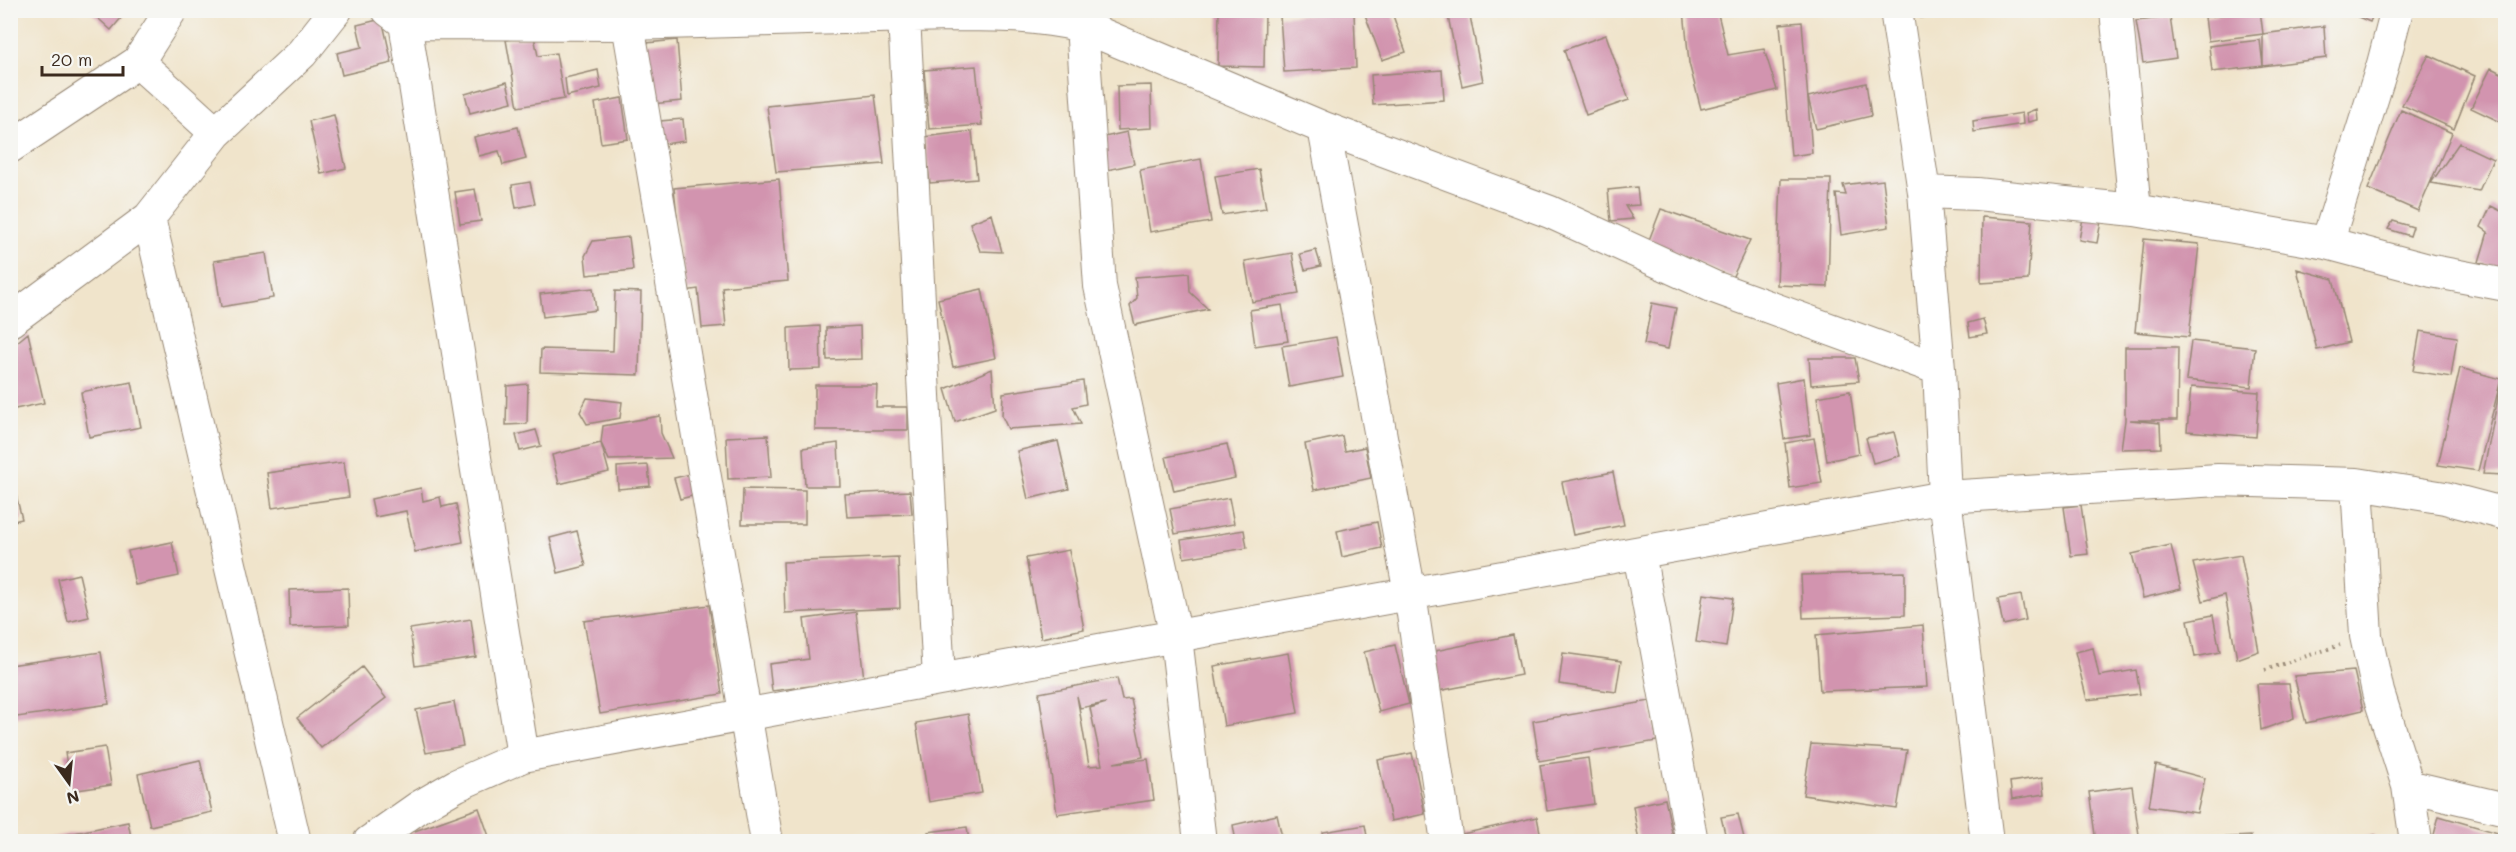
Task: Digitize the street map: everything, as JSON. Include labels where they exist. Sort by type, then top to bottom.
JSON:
[{"type":"street","points":[[10,147],[138,62],[171,10]]},
{"type":"street","points":[[10,321],[149,218],[216,133],[302,53],[336,10]]},
{"type":"street","points":[[1896,10],[1924,192],[1939,369],[1945,497],[1986,842]]},
{"type":"street","points":[[2116,10],[2135,210]]},
{"type":"street","points":[[2327,243],[2383,64],[2397,10]]},
{"type":"street","points":[[523,756],[397,17],[628,24],[997,15],[1062,18],[1324,128],[1550,212],[1714,287],[1939,369]]},
{"type":"street","points":[[904,17],[939,679]]},
{"type":"street","points":[[1062,18],[1100,286],[1176,637],[1200,842]]},
{"type":"street","points":[[628,24],[767,842]]},
{"type":"street","points":[[138,62],[216,133]]},
{"type":"street","points":[[1324,128],[1410,594],[1448,842]]},
{"type":"street","points":[[1924,192],[1977,194],[2135,210],[2327,243],[2432,272],[2505,285]]},
{"type":"street","points":[[149,218],[295,842]]},
{"type":"street","points":[[369,842],[419,807],[458,785],[523,756],[1945,497],[2218,480],[2357,484],[2445,498],[2505,514]]},
{"type":"street","points":[[2357,484],[2366,636],[2378,692],[2408,786],[2416,842]]},
{"type":"street","points":[[1639,553],[1692,842]]},
{"type":"street","points":[[2408,786],[2505,809]]},
{"type":"path","points":[[2265,670],[2366,636]]},
{"type":"building","points":[[89,10],[128,10],[111,30]]},
{"type":"building","points":[[1391,10],[1406,52],[1382,60],[1364,12]]},
{"type":"building","points":[[1684,10],[1717,10],[1728,55],[1764,49],[1777,90],[1701,109],[1689,63]]},
{"type":"building","points":[[1919,10],[1955,10],[1955,12],[1921,18]]},
{"type":"building","points":[[2260,10],[2263,34],[2208,41],[2205,17]]},
{"type":"building","points":[[2342,10],[2375,10],[2370,22]]},
{"type":"building","points":[[1219,11],[1265,12],[1264,67],[1218,66]]},
{"type":"building","points":[[1469,11],[1483,81],[1462,86],[1448,16]]},
{"type":"building","points":[[1354,12],[1356,68],[1284,72],[1280,16]]},
{"type":"building","points":[[2170,17],[2176,58],[2143,63],[2136,21]]},
{"type":"building","points":[[382,19],[392,63],[342,75],[337,53],[362,47],[357,25]]},
{"type":"building","points":[[1802,22],[1812,153],[1791,156],[1780,24]]},
{"type":"building","points":[[2324,26],[2326,58],[2263,66],[2263,34]]},
{"type":"building","points":[[1606,35],[1629,100],[1586,115],[1564,50]]},
{"type":"building","points":[[534,36],[538,56],[556,53],[564,99],[518,107],[506,40]]},
{"type":"building","points":[[677,40],[682,101],[651,104],[646,43]]},
{"type":"building","points":[[2260,40],[2263,66],[2212,72],[2209,46]]},
{"type":"building","points":[[2429,55],[2475,76],[2454,129],[2402,105]]},
{"type":"building","points":[[976,66],[982,125],[929,129],[924,70]]},
{"type":"building","points":[[2491,68],[2505,75],[2505,124],[2471,108]]},
{"type":"building","points":[[598,70],[601,88],[567,96],[565,78]]},
{"type":"building","points":[[1442,70],[1444,100],[1373,105],[1371,75]]},
{"type":"building","points":[[507,82],[512,102],[470,113],[465,94]]},
{"type":"building","points":[[1866,83],[1871,116],[1816,129],[1808,97]]},
{"type":"building","points":[[1151,85],[1152,128],[1118,130],[1117,86]]},
{"type":"building","points":[[875,95],[884,164],[776,172],[767,106]]},
{"type":"building","points":[[622,98],[628,139],[601,143],[595,103]]},
{"type":"building","points":[[2036,109],[2037,120],[2028,122],[2026,113]]},
{"type":"building","points":[[2401,110],[2452,133],[2418,211],[2368,189]]},
{"type":"building","points":[[2022,113],[2023,124],[1974,132],[1973,121]]},
{"type":"building","points":[[334,115],[346,168],[321,174],[309,121]]},
{"type":"building","points":[[683,119],[685,141],[664,144],[660,121]]},
{"type":"building","points":[[518,127],[526,159],[503,165],[499,151],[479,156],[474,137]]},
{"type":"building","points":[[972,131],[977,179],[930,183],[924,137]]},
{"type":"building","points":[[1127,132],[1134,164],[1107,170],[1100,138]]},
{"type":"building","points":[[2459,143],[2493,159],[2479,191],[2431,183]]},
{"type":"building","points":[[1201,159],[1211,222],[1150,232],[1140,170]]},
{"type":"building","points":[[1259,169],[1266,208],[1222,215],[1215,176]]},
{"type":"building","points":[[779,179],[788,281],[722,287],[726,326],[702,328],[698,289],[685,291],[674,188]]},
{"type":"building","points":[[1781,179],[1831,179],[1828,287],[1777,285]]},
{"type":"building","points":[[1883,180],[1889,227],[1841,235],[1836,194],[1846,195],[1843,185]]},
{"type":"building","points":[[530,182],[535,204],[516,208],[512,185]]},
{"type":"building","points":[[1637,187],[1639,205],[1625,206],[1633,219],[1611,221],[1608,190]]},
{"type":"building","points":[[475,189],[481,221],[460,224],[455,192]]},
{"type":"building","points":[[2491,206],[2505,213],[2505,272],[2479,262],[2488,232],[2481,227]]},
{"type":"building","points":[[1661,209],[1750,240],[1732,278],[1649,240]]},
{"type":"building","points":[[992,214],[1002,252],[980,251],[970,223]]},
{"type":"building","points":[[1982,217],[2032,221],[2028,280],[1981,283]]},
{"type":"building","points":[[2083,218],[2101,221],[2097,243],[2079,240]]},
{"type":"building","points":[[2393,221],[2413,227],[2410,236],[2388,229]]},
{"type":"building","points":[[629,237],[633,270],[587,275],[585,256],[593,241]]},
{"type":"building","points":[[2144,239],[2199,244],[2189,337],[2135,332]]},
{"type":"building","points":[[1316,250],[1321,266],[1305,270],[1300,254]]},
{"type":"building","points":[[266,253],[273,298],[221,307],[214,261]]},
{"type":"building","points":[[1292,253],[1299,294],[1252,302],[1245,261]]},
{"type":"building","points":[[2297,269],[2333,279],[2349,342],[2317,350]]},
{"type":"building","points":[[1189,273],[1190,292],[1208,309],[1135,325],[1130,306],[1137,298],[1135,277]]},
{"type":"building","points":[[593,288],[596,310],[543,317],[540,294]]},
{"type":"building","points":[[982,289],[996,358],[953,367],[938,299]]},
{"type":"building","points":[[615,291],[641,292],[639,375],[540,372],[541,349],[613,351]]},
{"type":"building","points":[[1652,303],[1676,308],[1668,349],[1644,344]]},
{"type":"building","points":[[1282,305],[1288,341],[1255,346],[1250,310]]},
{"type":"building","points":[[1983,319],[1987,334],[1970,337],[1968,323]]},
{"type":"building","points":[[820,326],[821,369],[789,370],[788,328]]},
{"type":"building","points":[[860,326],[861,359],[827,360],[826,328]]},
{"type":"building","points":[[2420,331],[2457,337],[2451,377],[2413,371]]},
{"type":"building","points":[[28,333],[44,403],[10,410],[10,348]]},
{"type":"building","points":[[1336,337],[1343,377],[1289,387],[1282,346]]},
{"type":"building","points":[[2191,341],[2255,348],[2251,387],[2186,380]]},
{"type":"building","points":[[2125,347],[2178,347],[2177,420],[2130,420],[2160,423],[2161,448],[2121,449],[2125,420]]},
{"type":"building","points":[[1809,358],[1855,358],[1859,381],[1811,385]]},
{"type":"building","points":[[2460,368],[2501,379],[2478,471],[2438,465]]},
{"type":"building","points":[[992,369],[995,408],[955,422],[945,389]]},
{"type":"building","points":[[1804,378],[1810,435],[1784,439],[1776,383]]},
{"type":"building","points":[[1083,381],[1086,404],[1073,407],[1081,424],[1008,429],[1002,416],[1003,393]]},
{"type":"building","points":[[132,382],[141,427],[89,437],[81,392]]},
{"type":"building","points":[[528,384],[527,424],[506,425],[507,386]]},
{"type":"building","points":[[815,385],[877,385],[876,407],[908,407],[908,430],[815,430]]},
{"type":"building","points":[[2191,387],[2259,392],[2256,437],[2187,431]]},
{"type":"building","points":[[2500,388],[2505,389],[2505,475],[2483,474]]},
{"type":"building","points":[[1850,391],[1859,454],[1827,461],[1817,397]]},
{"type":"building","points":[[587,398],[622,402],[620,418],[587,424],[580,412]]},
{"type":"building","points":[[660,416],[661,433],[672,458],[609,460],[601,443],[603,426]]},
{"type":"building","points":[[536,430],[541,446],[520,451],[516,435]]},
{"type":"building","points":[[1894,432],[1900,456],[1873,463],[1866,438]]},
{"type":"building","points":[[768,435],[771,477],[728,479],[726,437]]},
{"type":"building","points":[[1342,436],[1345,451],[1365,447],[1371,478],[1314,490],[1305,444]]},
{"type":"building","points":[[1814,438],[1822,483],[1790,488],[1785,443]]},
{"type":"building","points":[[1058,441],[1069,489],[1028,499],[1017,451]]},
{"type":"building","points":[[601,443],[609,472],[559,484],[552,455]]},
{"type":"building","points":[[838,443],[840,486],[805,486],[803,448]]},
{"type":"building","points":[[1227,444],[1235,478],[1174,491],[1166,457]]},
{"type":"building","points":[[344,462],[349,497],[272,508],[267,473]]},
{"type":"building","points":[[648,465],[650,486],[618,489],[617,467]]},
{"type":"building","points":[[1613,472],[1624,525],[1573,535],[1562,482]]},
{"type":"building","points":[[691,474],[696,495],[680,499],[674,478]]},
{"type":"building","points":[[421,488],[423,501],[440,497],[442,507],[456,504],[463,542],[415,552],[406,511],[375,517],[371,499]]},
{"type":"building","points":[[743,489],[805,490],[805,524],[742,524]]},
{"type":"building","points":[[910,491],[912,514],[847,517],[845,494]]},
{"type":"building","points":[[16,495],[22,519],[10,522],[10,497]]},
{"type":"building","points":[[1229,498],[1234,524],[1175,534],[1170,509]]},
{"type":"building","points":[[2081,505],[2088,554],[2071,556],[2064,507]]},
{"type":"building","points":[[1377,522],[1382,548],[1342,557],[1337,531]]},
{"type":"building","points":[[1244,530],[1247,548],[1184,558],[1181,540]]},
{"type":"building","points":[[577,531],[586,566],[558,573],[550,538]]},
{"type":"building","points":[[172,542],[179,576],[135,585],[128,551]]},
{"type":"building","points":[[2171,545],[2181,589],[2143,598],[2132,554]]},
{"type":"building","points":[[1069,550],[1084,629],[1041,638],[1026,558]]},
{"type":"building","points":[[2241,555],[2259,651],[2237,659],[2225,595],[2203,601],[2193,563]]},
{"type":"building","points":[[898,557],[900,608],[785,613],[783,562]]},
{"type":"building","points":[[1905,572],[1905,615],[1803,618],[1801,575]]},
{"type":"building","points":[[79,574],[89,617],[68,622],[58,579]]},
{"type":"building","points":[[348,588],[349,625],[290,627],[289,590]]},
{"type":"building","points":[[1703,594],[1733,598],[1726,647],[1696,642]]},
{"type":"building","points":[[2021,595],[2026,620],[2003,625],[1998,599]]},
{"type":"building","points":[[709,605],[722,694],[600,714],[584,621]]},
{"type":"building","points":[[856,612],[864,679],[772,691],[769,664],[809,659],[804,619]]},
{"type":"building","points":[[2213,615],[2220,652],[2195,657],[2188,620]]},
{"type":"building","points":[[471,619],[476,657],[415,666],[410,629]]},
{"type":"building","points":[[1923,625],[1927,687],[1820,691],[1816,635]]},
{"type":"building","points":[[1513,635],[1521,675],[1438,691],[1430,652]]},
{"type":"building","points":[[1395,645],[1409,704],[1379,712],[1364,652]]},
{"type":"building","points":[[2093,648],[2099,676],[2136,670],[2140,694],[2087,700],[2075,652]]},
{"type":"building","points":[[101,652],[109,704],[10,718],[10,665]]},
{"type":"building","points":[[1288,653],[1298,713],[1224,726],[1214,666]]},
{"type":"building","points":[[1563,653],[1621,661],[1616,692],[1559,684]]},
{"type":"building","points":[[362,667],[386,698],[321,748],[297,718]]},
{"type":"building","points":[[2354,671],[2363,710],[2306,723],[2294,676]]},
{"type":"building","points":[[1117,678],[1122,700],[1131,699],[1143,757],[1114,763],[1148,759],[1154,800],[1057,814],[1039,693]],"holes":[[[1077,696],[1080,708],[1106,703],[1090,708],[1102,765],[1089,766]]]},
{"type":"building","points":[[2257,684],[2289,684],[2294,718],[2261,730]]},
{"type":"building","points":[[1650,701],[1657,741],[1539,761],[1533,721]]},
{"type":"building","points":[[454,702],[463,746],[426,753],[416,710]]},
{"type":"building","points":[[968,714],[982,793],[929,802],[916,723]]},
{"type":"building","points":[[1811,744],[1907,750],[1897,809],[1803,795]]},
{"type":"building","points":[[105,747],[111,785],[71,791],[65,753]]},
{"type":"building","points":[[1412,753],[1425,814],[1391,821],[1378,760]]},
{"type":"building","points":[[1588,758],[1594,804],[1547,811],[1540,765]]},
{"type":"building","points":[[200,760],[212,812],[150,826],[138,774]]},
{"type":"building","points":[[2156,765],[2205,778],[2197,813],[2149,806]]},
{"type":"building","points":[[2043,777],[2045,794],[2012,799],[2010,782]]},
{"type":"building","points":[[2132,786],[2140,842],[2096,842],[2089,792]]},
{"type":"building","points":[[1665,799],[1674,842],[1639,842],[1633,806]]},
{"type":"building","points":[[479,808],[491,842],[404,842],[401,836]]},
{"type":"building","points":[[1738,814],[1745,842],[1727,842],[1721,817]]},
{"type":"building","points":[[1277,815],[1282,837],[1262,842],[1236,842],[1233,825]]},
{"type":"building","points":[[2439,816],[2505,835],[2505,842],[2432,842]]},
{"type":"building","points":[[1537,817],[1542,842],[1463,842],[1462,834]]},
{"type":"building","points":[[128,822],[132,842],[46,842],[45,839]]},
{"type":"building","points":[[1365,825],[1368,842],[1325,842],[1323,832]]},
{"type":"building","points":[[967,827],[969,842],[929,842],[928,832]]},
{"type":"building","points":[[2375,835],[2375,842],[2349,842],[2349,841]]},
{"type":"building","points":[[2251,836],[2251,842],[2198,842],[2198,839]]}]
